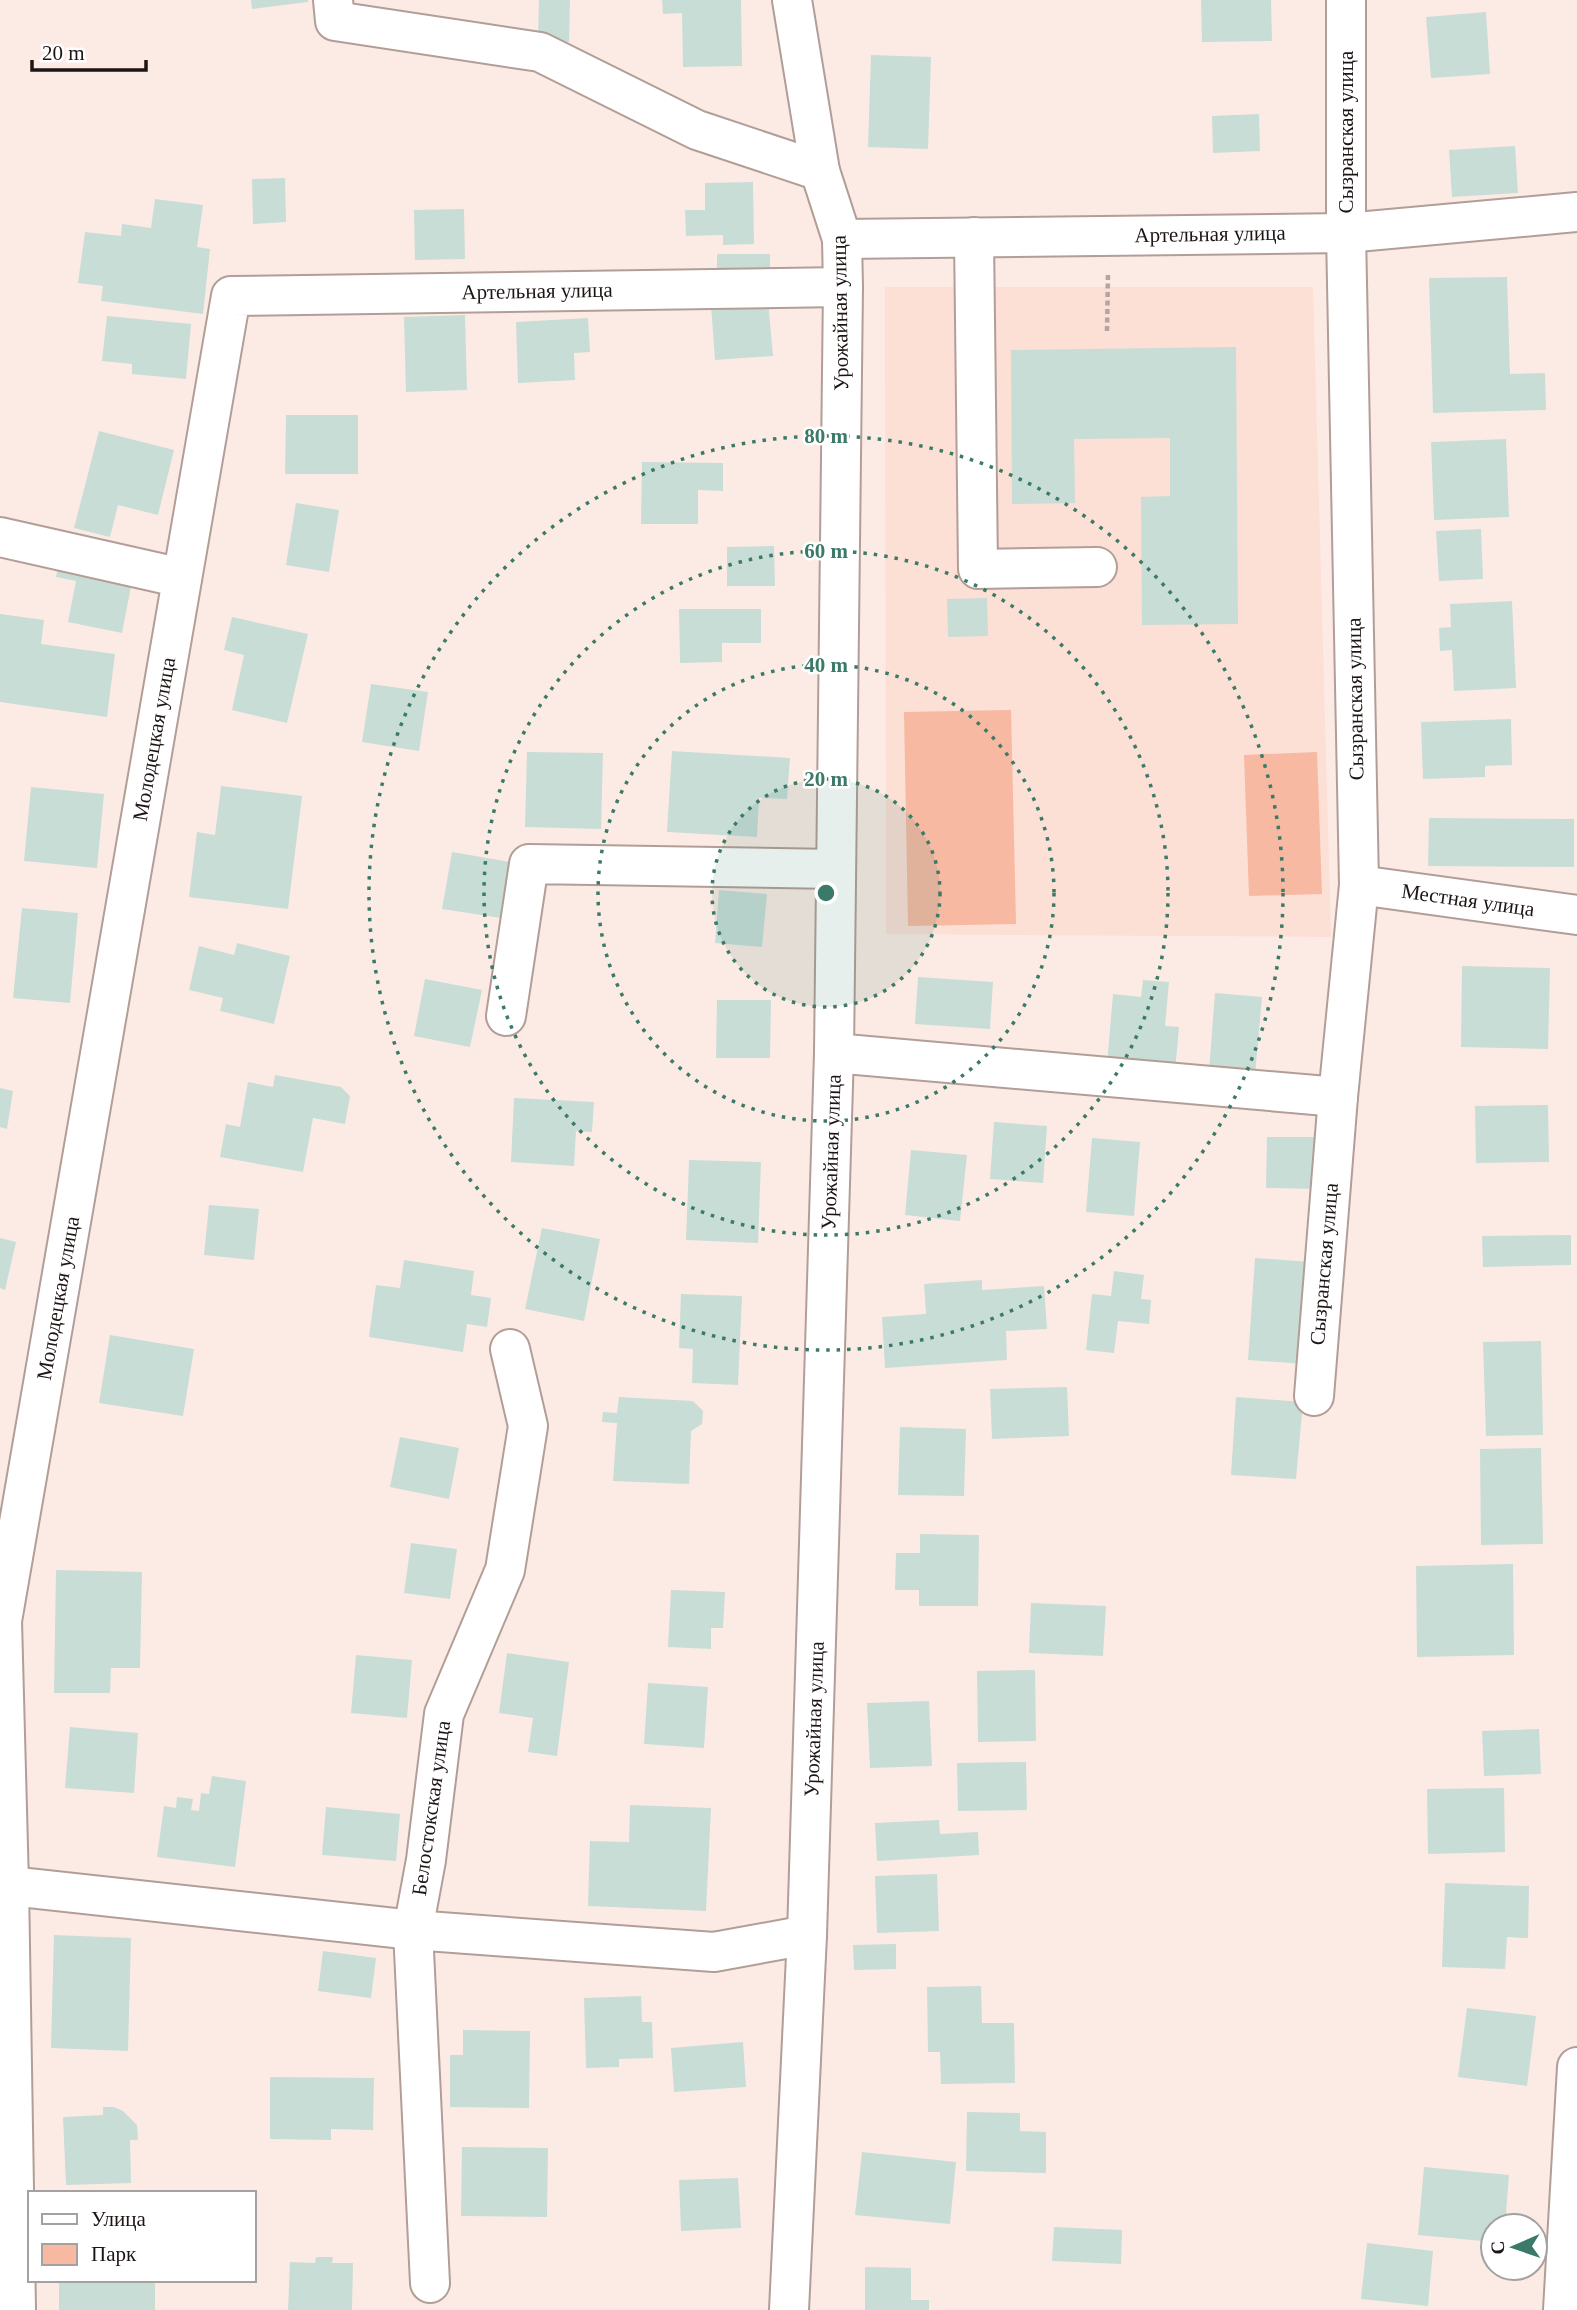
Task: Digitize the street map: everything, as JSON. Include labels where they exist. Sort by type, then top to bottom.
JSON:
[{"type":"street","points":[[333,0],[335,21],[540,52],[696,130],[820,172]]},
{"type":"street","name":"Урожайная улица","points":[[789,2310],[807,1934],[834,1053],[843,287],[842,239],[820,172],[792,0]]},
{"type":"street","name":"Сызранская улица","points":[[1314,1396],[1338,1097],[1359,885],[1346,233],[1346,0]]},
{"type":"street","name":"Артельная улица","points":[[842,239],[1346,233],[1577,212]]},
{"type":"street","points":[[974,237],[978,569],[1097,567]]},
{"type":"street","name":"Артельная улица","points":[[231,296],[843,287]]},
{"type":"street","name":"Молодецкая улица","points":[[16,2310],[5,1885],[2,1621],[231,296]]},
{"type":"street","points":[[0,537],[182,578]]},
{"type":"street","points":[[506,1016],[529,864],[836,869]]},
{"type":"street","name":"Местная улица","points":[[1359,885],[1577,915]]},
{"type":"street","points":[[834,1053],[1338,1097]]},
{"type":"street","name":"Белостокская улица","points":[[430,2283],[413,1930],[426,1860],[444,1714],[505,1570],[528,1426],[510,1349]]},
{"type":"street","points":[[5,1885],[413,1930],[714,1952],[807,1934]]},
{"type":"street","points":[[1563,2310],[1577,2067]]},
{"type":"path","points":[[1107,236],[1107,331]]},
{"type":"shaded area","points":[[885,287],[1313,287],[1331,937],[886,934]]},
{"type":"green space","points":[[1011,710],[1016,924],[908,926],[904,712]]},
{"type":"green space","points":[[1317,752],[1322,894],[1249,896],[1244,755]]},
{"type":"building","points":[[251,0],[308,0],[308,2],[252,9]]},
{"type":"building","points":[[539,0],[570,0],[569,42],[538,41]]},
{"type":"building","points":[[662,0],[741,0],[742,66],[683,67],[682,13],[663,14]]},
{"type":"building","points":[[1201,0],[1271,0],[1272,41],[1202,42]]},
{"type":"building","points":[[1486,12],[1490,74],[1431,78],[1426,17]]},
{"type":"building","points":[[871,55],[931,57],[928,149],[868,147]]},
{"type":"building","points":[[1259,114],[1260,151],[1213,153],[1212,116]]},
{"type":"building","points":[[1515,146],[1518,193],[1452,197],[1449,150]]},
{"type":"building","points":[[285,178],[286,222],[253,224],[252,179]]},
{"type":"building","points":[[753,182],[754,244],[723,245],[723,235],[686,236],[685,210],[705,210],[705,183]]},
{"type":"building","points":[[155,199],[203,205],[197,247],[210,249],[203,314],[101,301],[103,286],[78,283],[85,232],[121,236],[122,224],[151,228]]},
{"type":"building","points":[[464,209],[465,259],[415,260],[414,210]]},
{"type":"building","points":[[717,254],[770,254],[770,274],[717,275]]},
{"type":"building","points":[[1507,277],[1510,374],[1545,373],[1546,410],[1433,413],[1429,278]]},
{"type":"building","points":[[768,301],[773,356],[715,360],[711,305]]},
{"type":"building","points":[[465,315],[467,390],[406,392],[404,317]]},
{"type":"building","points":[[107,316],[191,324],[186,379],[132,374],[132,364],[102,361]]},
{"type":"building","points":[[588,318],[590,352],[574,353],[575,380],[518,383],[516,322]]},
{"type":"building","points":[[1236,347],[1238,624],[1142,625],[1141,497],[1170,496],[1170,438],[1074,439],[1075,503],[1012,504],[1011,350]]},
{"type":"building","points":[[286,415],[358,415],[358,474],[285,474]]},
{"type":"building","points":[[99,431],[174,450],[158,515],[118,505],[110,537],[74,528]]},
{"type":"building","points":[[1506,439],[1509,517],[1434,520],[1431,442]]},
{"type":"building","points":[[642,462],[723,463],[723,491],[698,490],[698,524],[641,524]]},
{"type":"building","points":[[296,503],[339,510],[329,572],[286,565]]},
{"type":"building","points":[[1481,529],[1483,579],[1439,581],[1436,531]]},
{"type":"building","points":[[774,546],[775,586],[727,586],[727,547]]},
{"type":"building","points":[[60,557],[134,571],[122,633],[68,622],[76,581],[56,577]]},
{"type":"building","points":[[987,598],[988,636],[948,637],[947,599]]},
{"type":"building","points":[[1512,601],[1516,688],[1454,691],[1452,650],[1440,651],[1439,628],[1451,627],[1450,604]]},
{"type":"building","points":[[679,609],[761,609],[761,643],[722,643],[722,662],[680,663]]},
{"type":"building","points":[[0,614],[44,620],[41,644],[115,654],[107,717],[0,702]]},
{"type":"building","points":[[232,617],[308,634],[287,723],[232,710],[244,655],[224,650]]},
{"type":"building","points":[[371,684],[428,692],[419,751],[362,742]]},
{"type":"building","points":[[1511,719],[1512,765],[1485,766],[1485,777],[1423,779],[1421,722]]},
{"type":"building","points":[[672,751],[790,758],[787,799],[759,798],[757,837],[667,832]]},
{"type":"building","points":[[527,752],[603,753],[601,829],[525,827]]},
{"type":"building","points":[[221,786],[302,796],[288,909],[189,897],[197,832],[215,835]]},
{"type":"building","points":[[31,787],[104,794],[97,868],[24,861]]},
{"type":"building","points":[[1429,818],[1574,819],[1574,867],[1428,866]]},
{"type":"building","points":[[452,852],[510,862],[501,918],[442,909]]},
{"type":"building","points":[[719,890],[767,894],[762,947],[715,943]]},
{"type":"building","points":[[22,908],[78,913],[70,1003],[13,998]]},
{"type":"building","points":[[237,943],[290,956],[274,1024],[220,1011],[223,998],[189,990],[199,946],[234,955]]},
{"type":"building","points":[[1462,966],[1550,968],[1548,1049],[1461,1047]]},
{"type":"building","points":[[918,977],[993,982],[990,1029],[915,1024]]},
{"type":"building","points":[[425,979],[482,990],[470,1047],[414,1036]]},
{"type":"building","points":[[1143,980],[1169,982],[1165,1026],[1179,1027],[1175,1071],[1107,1065],[1113,994],[1141,997]]},
{"type":"building","points":[[1215,993],[1262,997],[1255,1075],[1209,1071]]},
{"type":"building","points":[[717,1000],[771,1000],[770,1058],[716,1058]]},
{"type":"building","points":[[275,1075],[341,1087],[350,1096],[345,1124],[313,1118],[303,1172],[220,1157],[226,1124],[240,1127],[248,1082],[273,1087]]},
{"type":"building","points":[[0,1088],[13,1091],[7,1129],[0,1127]]},
{"type":"building","points":[[514,1098],[594,1102],[592,1132],[576,1131],[574,1166],[511,1162]]},
{"type":"building","points":[[1548,1105],[1549,1162],[1476,1163],[1475,1106]]},
{"type":"building","points":[[994,1122],[1047,1126],[1043,1183],[990,1179]]},
{"type":"building","points":[[1267,1137],[1318,1137],[1319,1189],[1266,1188]]},
{"type":"building","points":[[1092,1138],[1140,1142],[1134,1216],[1086,1212]]},
{"type":"building","points":[[911,1150],[967,1155],[960,1221],[905,1215]]},
{"type":"building","points":[[689,1160],[761,1162],[758,1243],[686,1240]]},
{"type":"building","points":[[209,1205],[259,1209],[254,1260],[204,1255]]},
{"type":"building","points":[[542,1228],[600,1239],[584,1321],[525,1309]]},
{"type":"building","points":[[1571,1235],[1571,1265],[1483,1267],[1482,1236]]},
{"type":"building","points":[[0,1238],[16,1242],[5,1290],[0,1288]]},
{"type":"building","points":[[1255,1258],[1312,1262],[1305,1364],[1248,1360]]},
{"type":"building","points":[[404,1260],[474,1271],[471,1295],[491,1298],[487,1327],[467,1324],[463,1352],[369,1337],[376,1285],[400,1288]]},
{"type":"building","points":[[1114,1271],[1144,1275],[1141,1299],[1151,1300],[1149,1324],[1118,1321],[1114,1353],[1086,1350],[1092,1294],[1111,1296]]},
{"type":"building","points":[[982,1280],[982,1290],[1044,1286],[1047,1329],[1006,1331],[1007,1360],[885,1368],[882,1317],[926,1314],[924,1284]]},
{"type":"building","points":[[681,1294],[742,1296],[738,1385],[692,1383],[693,1349],[679,1348]]},
{"type":"building","points":[[110,1335],[194,1349],[183,1416],[99,1403]]},
{"type":"building","points":[[1541,1341],[1543,1435],[1486,1436],[1483,1342]]},
{"type":"building","points":[[1067,1387],[1069,1436],[992,1439],[990,1389]]},
{"type":"building","points":[[619,1397],[693,1401],[703,1411],[702,1424],[691,1431],[689,1484],[613,1481],[617,1423],[602,1422],[603,1412],[617,1413]]},
{"type":"building","points":[[1236,1397],[1303,1402],[1296,1479],[1231,1475]]},
{"type":"building","points":[[900,1427],[966,1429],[964,1496],[898,1495]]},
{"type":"building","points":[[400,1437],[459,1448],[449,1499],[390,1487]]},
{"type":"building","points":[[1541,1448],[1543,1544],[1481,1545],[1480,1449]]},
{"type":"building","points":[[920,1534],[979,1535],[978,1606],[919,1606],[919,1590],[895,1590],[896,1553],[920,1553]]},
{"type":"building","points":[[411,1543],[457,1549],[450,1599],[404,1593]]},
{"type":"building","points":[[1513,1564],[1514,1655],[1417,1657],[1416,1566]]},
{"type":"building","points":[[56,1570],[142,1572],[140,1668],[111,1668],[110,1693],[54,1693]]},
{"type":"building","points":[[671,1590],[725,1592],[723,1628],[711,1628],[711,1649],[668,1647]]},
{"type":"building","points":[[1031,1603],[1106,1606],[1103,1656],[1029,1653]]},
{"type":"building","points":[[507,1653],[569,1662],[557,1756],[528,1752],[533,1718],[499,1713]]},
{"type":"building","points":[[356,1655],[412,1660],[407,1718],[351,1713]]},
{"type":"building","points":[[1035,1670],[1036,1741],[978,1742],[977,1671]]},
{"type":"building","points":[[648,1683],[708,1687],[704,1748],[644,1744]]},
{"type":"building","points":[[929,1701],[932,1766],[870,1768],[867,1703]]},
{"type":"building","points":[[70,1727],[138,1733],[134,1793],[65,1788]]},
{"type":"building","points":[[1539,1729],[1541,1774],[1484,1776],[1482,1731]]},
{"type":"building","points":[[1026,1762],[1027,1810],[958,1811],[957,1763]]},
{"type":"building","points":[[212,1776],[246,1781],[235,1867],[157,1857],[164,1806],[176,1808],[177,1797],[193,1799],[191,1810],[199,1811],[201,1793],[209,1794]]},
{"type":"building","points":[[1504,1788],[1505,1852],[1428,1854],[1427,1789]]},
{"type":"building","points":[[630,1805],[711,1808],[706,1911],[588,1906],[590,1841],[629,1842]]},
{"type":"building","points":[[326,1807],[400,1814],[396,1861],[322,1855]]},
{"type":"building","points":[[939,1820],[940,1834],[978,1832],[979,1855],[877,1861],[875,1823]]},
{"type":"building","points":[[937,1874],[939,1931],[877,1933],[875,1876]]},
{"type":"building","points":[[1445,1883],[1529,1886],[1528,1938],[1507,1937],[1505,1969],[1442,1967]]},
{"type":"building","points":[[54,1935],[131,1938],[128,2051],[51,2048]]},
{"type":"building","points":[[896,1944],[896,1969],[854,1970],[853,1945]]},
{"type":"building","points":[[323,1951],[376,1958],[371,1998],[318,1991]]},
{"type":"building","points":[[981,1986],[982,2023],[1014,2023],[1015,2083],[941,2084],[940,2052],[928,2052],[927,1987]]},
{"type":"building","points":[[641,1996],[642,2022],[652,2022],[653,2058],[619,2059],[619,2067],[586,2068],[584,1998]]},
{"type":"building","points":[[1467,2008],[1536,2016],[1527,2086],[1458,2077]]},
{"type":"building","points":[[463,2030],[530,2031],[529,2108],[450,2107],[450,2055],[463,2055]]},
{"type":"building","points":[[743,2042],[746,2087],[674,2092],[671,2048]]},
{"type":"building","points":[[270,2077],[374,2078],[373,2130],[331,2129],[331,2140],[270,2139]]},
{"type":"building","points":[[103,2107],[114,2107],[123,2111],[137,2125],[138,2140],[130,2140],[131,2183],[66,2185],[63,2117],[103,2115]]},
{"type":"building","points":[[967,2112],[1020,2113],[1020,2131],[1046,2132],[1046,2173],[966,2171]]},
{"type":"building","points":[[462,2147],[548,2148],[547,2217],[461,2216]]},
{"type":"building","points":[[862,2152],[956,2162],[950,2224],[855,2215]]},
{"type":"building","points":[[1424,2167],[1509,2175],[1506,2212],[1479,2212],[1479,2241],[1418,2235]]},
{"type":"building","points":[[738,2178],[741,2228],[681,2231],[679,2180]]},
{"type":"building","points":[[1054,2227],[1122,2230],[1121,2264],[1052,2261]]},
{"type":"building","points":[[1367,2243],[1433,2251],[1428,2306],[1361,2299]]},
{"type":"building","points":[[316,2257],[333,2257],[332,2263],[353,2263],[352,2310],[288,2310],[290,2262],[315,2263]]},
{"type":"building","points":[[865,2267],[911,2268],[911,2300],[929,2300],[929,2310],[865,2310]]},
{"type":"building","points":[[59,2282],[155,2282],[155,2310],[59,2310]]}]
